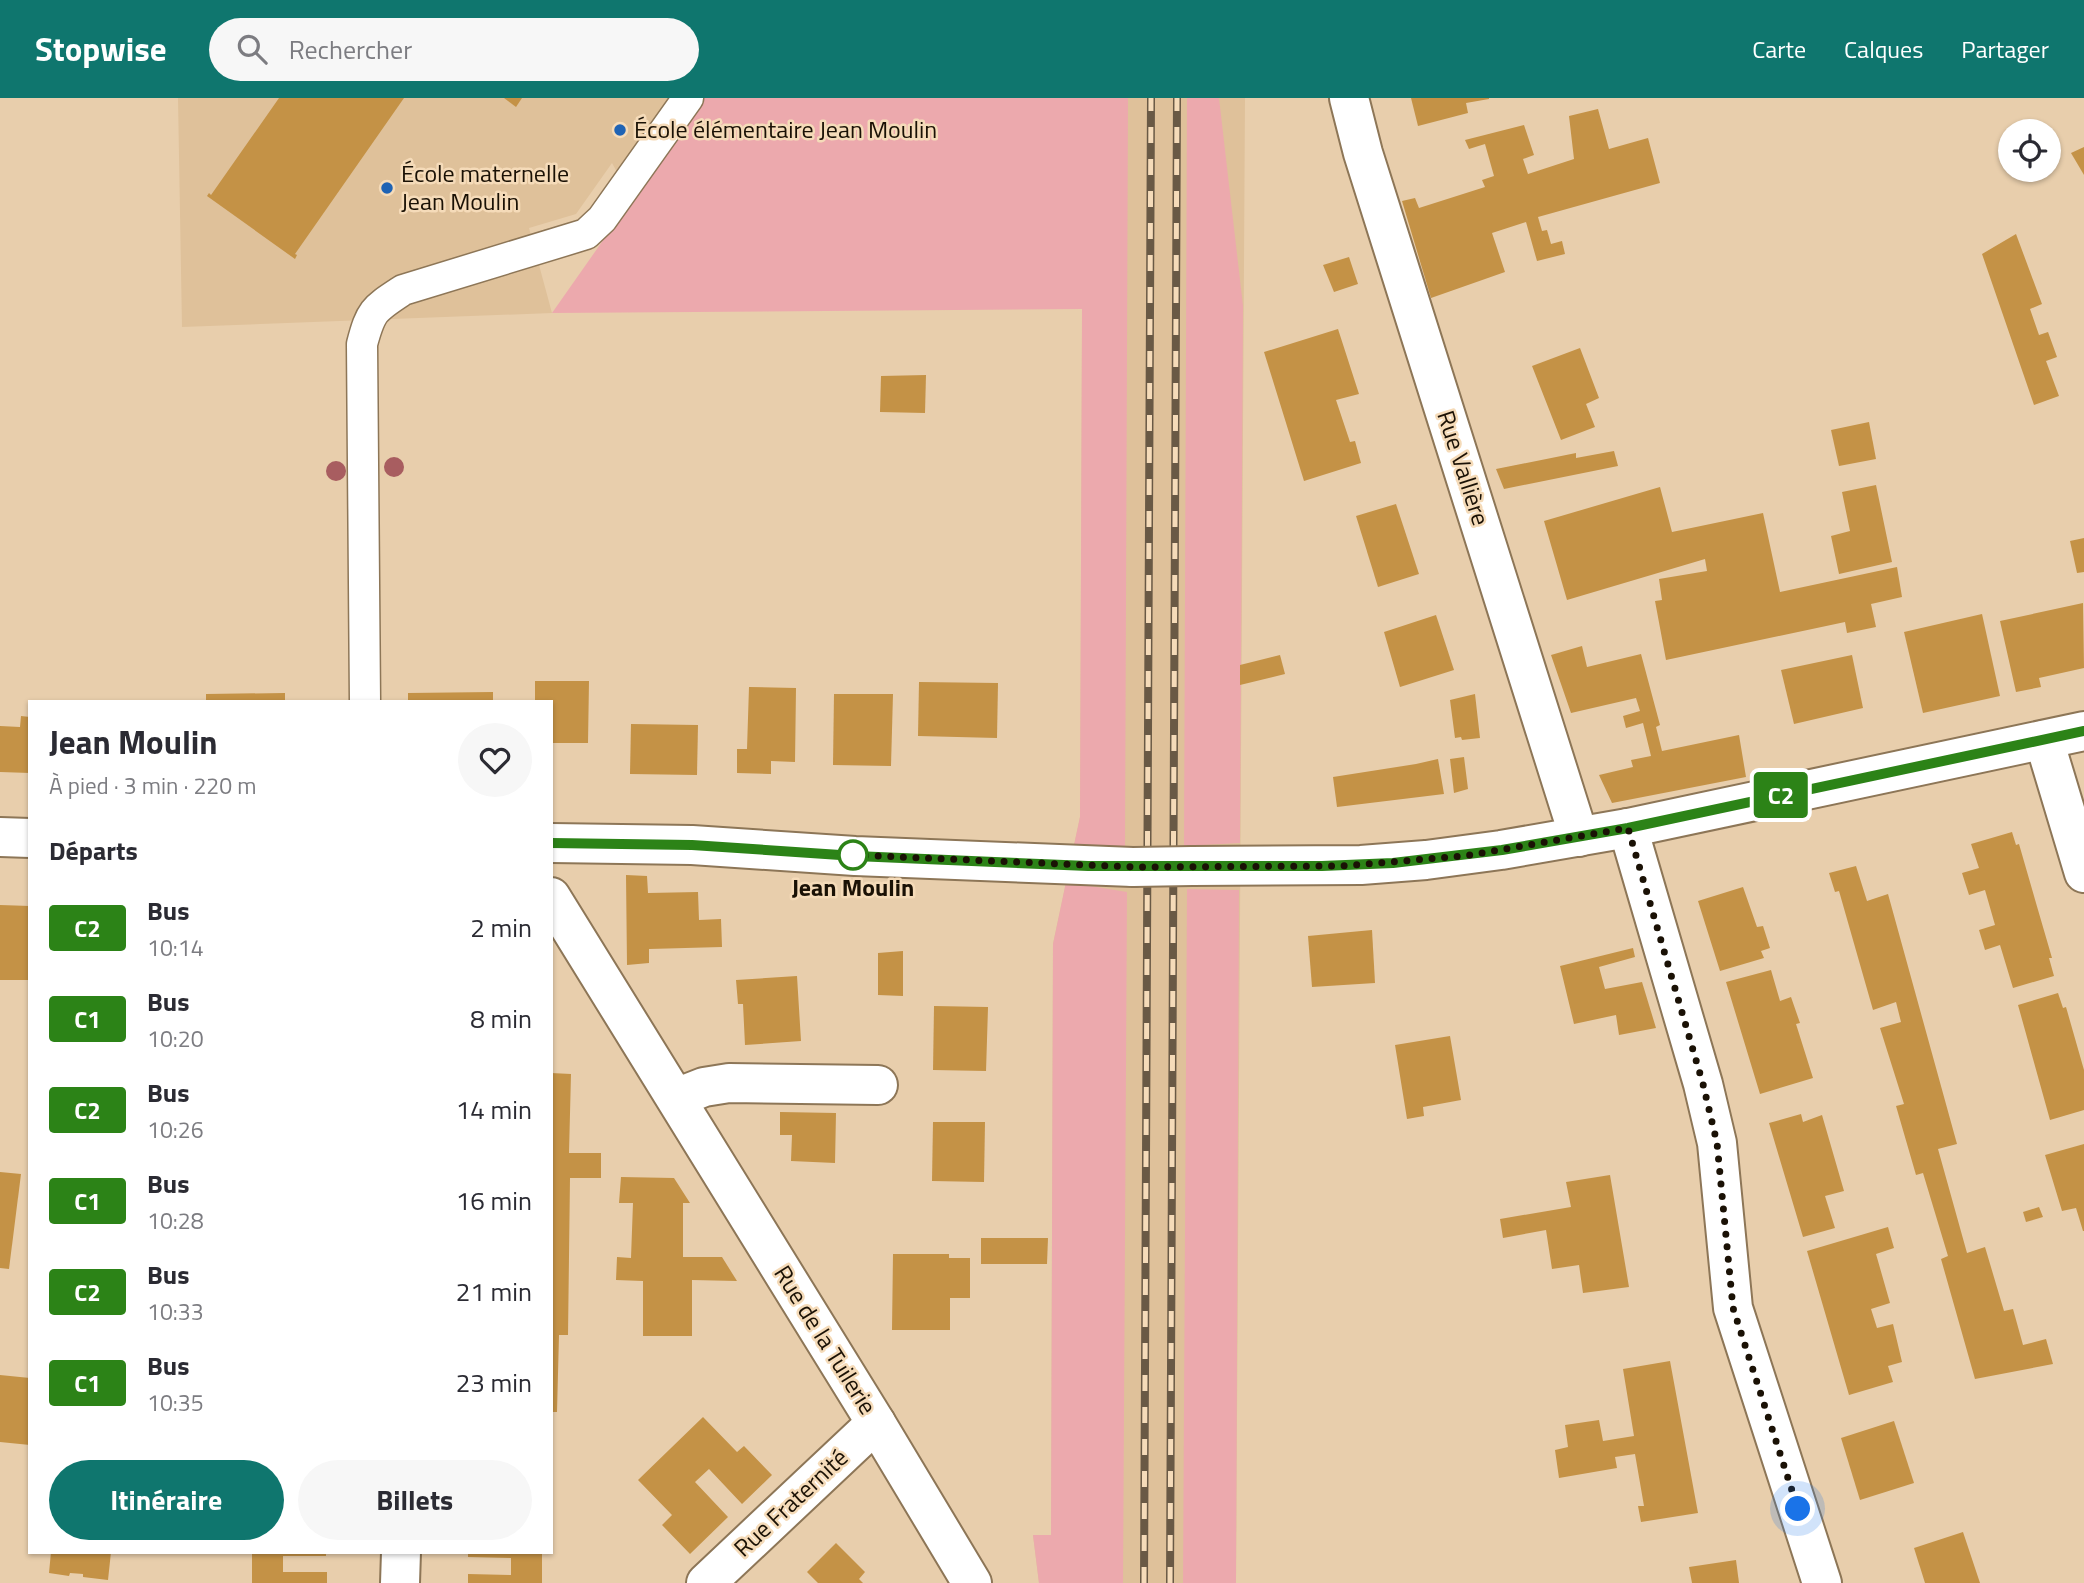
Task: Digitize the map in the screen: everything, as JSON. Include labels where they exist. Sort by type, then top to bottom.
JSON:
[{"type":"street","points":[[366,700],[362,344],[369,316],[403,290],[586,234],[602,219],[688,98]]},
{"type":"street","name":"Rue Vallière","points":[[1349,98],[1363,153],[1579,837]]},
{"type":"street","points":[[553,843],[692,845],[895,858],[1133,867],[1393,863],[1464,856],[1628,828],[2084,731]]},
{"type":"street","points":[[2044,740],[2084,873]]},
{"type":"street","points":[[1628,828],[1703,1084],[1717,1143],[1733,1308],[1822,1583]]},
{"type":"street","points":[[0,837],[28,838]]},
{"type":"street","name":"Rue de la Tuilerie","points":[[553,900],[972,1583]]},
{"type":"street","points":[[676,1098],[704,1087],[729,1083],[878,1085]]},
{"type":"street","name":"Rue Fraternité","points":[[706,1583],[876,1423]]},
{"type":"street","points":[[400,1583],[401,1554]]},
{"type":"shaded area","name":"École maternelle Jean Moulin","points":[[178,98],[671,98],[618,174],[612,163],[576,214],[529,228],[552,313],[182,327]]},
{"type":"shaded area","points":[[703,98],[1128,98],[1125,849],[1074,845],[1080,817],[1082,309],[552,313]]},
{"type":"shaded area","points":[[1083,98],[1245,98],[1236,1583],[1039,1583],[1033,1535],[1051,1535],[1053,944],[1080,817]]},
{"type":"shaded area","points":[[1187,98],[1219,98],[1243,306],[1240,843],[1184,846]]},
{"type":"shaded area","points":[[1066,882],[1127,892],[1123,1583],[1039,1583],[1033,1535],[1051,1535],[1053,944]]},
{"type":"shaded area","points":[[1187,889],[1239,890],[1236,1583],[1183,1583]]},
{"type":"building","points":[[279,98],[404,98],[295,254],[295,259],[207,196],[209,193],[211,195]]},
{"type":"building","points":[[504,98],[522,98],[516,107]]},
{"type":"building","points":[[1411,98],[1489,99],[1466,103],[1468,113],[1418,126]]},
{"type":"building","points":[[1598,109],[1609,149],[1648,138],[1660,183],[1538,217],[1542,231],[1547,230],[1551,244],[1562,241],[1565,254],[1537,261],[1526,222],[1492,233],[1505,272],[1431,298],[1402,201],[1415,198],[1419,208],[1485,187],[1482,180],[1494,176],[1485,144],[1469,149],[1465,140],[1524,125],[1534,155],[1523,159],[1528,174],[1574,159],[1569,116]]},
{"type":"building","points":[[2084,147],[2084,175],[2071,153]]},
{"type":"building","points":[[2016,234],[2042,304],[2030,309],[2039,335],[2048,332],[2057,357],[2046,361],[2059,396],[2034,405],[1982,254]]},
{"type":"building","points":[[1349,257],[1358,284],[1334,292],[1323,265]]},
{"type":"building","points":[[1338,329],[1359,394],[1336,400],[1350,442],[1355,441],[1361,463],[1304,481],[1264,352]]},
{"type":"building","points":[[1580,348],[1599,398],[1586,404],[1595,427],[1561,440],[1532,366]]},
{"type":"building","points":[[926,375],[925,413],[880,412],[881,376]]},
{"type":"building","points":[[1869,422],[1876,459],[1839,466],[1831,430]]},
{"type":"building","points":[[1614,451],[1618,466],[1504,489],[1496,469],[1576,453],[1576,458]]},
{"type":"building","points":[[1876,485],[1892,562],[1839,574],[1831,536],[1850,531],[1842,492]]},
{"type":"building","points":[[1660,487],[1672,532],[1763,513],[1780,592],[1897,567],[1902,597],[1871,604],[1876,627],[1847,633],[1845,622],[1666,660],[1655,601],[1662,600],[1659,579],[1707,571],[1705,559],[1567,600],[1544,521]]},
{"type":"building","points":[[1396,504],[1419,574],[1378,587],[1356,516]]},
{"type":"building","points":[[2084,538],[2084,572],[2077,573],[2070,541]]},
{"type":"building","points":[[2083,603],[2084,668],[2039,678],[2041,687],[2016,692],[2000,621]]},
{"type":"building","points":[[1982,614],[2000,696],[1923,713],[1904,632]]},
{"type":"building","points":[[1436,615],[1454,670],[1400,687],[1384,632]]},
{"type":"building","points":[[1582,646],[1587,667],[1641,654],[1660,725],[1656,727],[1662,751],[1739,735],[1746,777],[1612,803],[1599,775],[1633,767],[1631,760],[1651,756],[1643,723],[1626,728],[1623,716],[1640,711],[1636,698],[1571,713],[1551,655]]},
{"type":"building","points":[[1280,655],[1285,674],[1240,685],[1240,665]]},
{"type":"building","points":[[1852,655],[1863,708],[1794,724],[1781,670]]},
{"type":"building","points":[[535,681],[589,681],[588,743],[553,743],[553,700],[535,700]]},
{"type":"building","points":[[919,682],[998,683],[997,738],[918,736]]},
{"type":"building","points":[[749,687],[796,688],[795,762],[771,761],[771,774],[737,773],[737,749],[747,749]]},
{"type":"building","points":[[493,692],[493,700],[408,700],[408,693]]},
{"type":"building","points":[[285,693],[285,700],[206,700],[206,694]]},
{"type":"building","points":[[834,694],[893,694],[891,766],[833,765]]},
{"type":"building","points":[[1475,694],[1480,738],[1455,738],[1450,700]]},
{"type":"building","points":[[21,716],[28,717],[28,773],[0,772],[0,726],[20,727]]},
{"type":"building","points":[[631,724],[698,725],[697,775],[630,774]]},
{"type":"building","points":[[1464,757],[1468,789],[1454,793],[1450,759]]},
{"type":"building","points":[[1438,759],[1444,794],[1337,807],[1333,777]]},
{"type":"building","points":[[2012,832],[2016,845],[2019,844],[2052,958],[2049,958],[2054,976],[2013,988],[2000,945],[1985,950],[1979,930],[1995,925],[1985,890],[1969,895],[1962,873],[1979,868],[1971,844]]},
{"type":"building","points":[[1856,866],[1867,901],[1888,894],[1957,1144],[1938,1149],[1967,1253],[1985,1247],[2004,1311],[2013,1309],[2023,1345],[2046,1339],[2053,1364],[1975,1379],[1941,1259],[1948,1256],[1923,1173],[1916,1175],[1896,1106],[1904,1104],[1880,1028],[1901,1022],[1896,1002],[1873,1010],[1839,891],[1835,892],[1829,873]]},
{"type":"building","points":[[626,875],[647,876],[648,893],[698,892],[699,920],[721,919],[722,947],[649,949],[649,963],[627,965]]},
{"type":"building","points":[[1743,887],[1757,927],[1763,926],[1770,948],[1761,951],[1764,958],[1720,971],[1698,901]]},
{"type":"building","points":[[0,905],[28,906],[28,980],[0,980]]},
{"type":"building","points":[[1372,930],[1375,983],[1312,987],[1308,936]]},
{"type":"building","points":[[1633,948],[1635,957],[1599,967],[1605,989],[1642,982],[1656,1028],[1619,1035],[1616,1015],[1574,1024],[1560,966]]},
{"type":"building","points":[[903,951],[903,996],[878,995],[878,953]]},
{"type":"building","points":[[1771,970],[1780,1001],[1791,997],[1800,1023],[1796,1024],[1813,1078],[1760,1094],[1726,982]]},
{"type":"building","points":[[797,976],[801,1041],[745,1045],[743,1004],[738,1004],[736,980]]},
{"type":"building","points":[[2058,993],[2063,1008],[2066,1007],[2084,1070],[2084,1110],[2050,1120],[2018,1005]]},
{"type":"building","points":[[934,1006],[988,1007],[986,1071],[933,1070]]},
{"type":"building","points":[[1450,1036],[1461,1100],[1423,1107],[1424,1116],[1407,1119],[1395,1045]]},
{"type":"building","points":[[553,1073],[571,1074],[569,1153],[601,1153],[601,1178],[570,1178],[568,1335],[559,1335],[557,1412],[553,1412]]},
{"type":"building","points":[[780,1112],[836,1113],[835,1163],[791,1161],[792,1135],[780,1135]]},
{"type":"building","points":[[1801,1114],[1803,1122],[1822,1115],[1844,1191],[1825,1196],[1835,1228],[1803,1237],[1769,1123]]},
{"type":"building","points":[[933,1122],[985,1122],[984,1182],[932,1181]]},
{"type":"building","points":[[2084,1144],[2083,1231],[2076,1208],[2062,1211],[2045,1155]]},
{"type":"building","points":[[0,1172],[21,1174],[9,1269],[0,1268]]},
{"type":"building","points":[[1610,1175],[1629,1287],[1583,1293],[1579,1265],[1552,1269],[1546,1230],[1503,1238],[1500,1219],[1571,1207],[1566,1182]]},
{"type":"building","points":[[621,1177],[674,1178],[690,1203],[683,1203],[683,1257],[722,1257],[737,1281],[692,1280],[692,1336],[643,1336],[643,1281],[616,1280],[617,1257],[631,1258],[633,1203],[619,1203]]},
{"type":"building","points":[[2039,1207],[2043,1217],[2026,1222],[2023,1212]]},
{"type":"building","points":[[1888,1227],[1894,1248],[1876,1254],[1890,1303],[1871,1309],[1877,1328],[1893,1324],[1902,1362],[1888,1366],[1893,1382],[1849,1395],[1807,1251]]},
{"type":"building","points":[[981,1238],[1048,1238],[1047,1264],[981,1264]]},
{"type":"building","points":[[893,1254],[949,1254],[949,1258],[970,1258],[970,1298],[950,1298],[950,1330],[892,1330]]},
{"type":"building","points":[[1670,1361],[1698,1513],[1641,1522],[1638,1506],[1644,1506],[1635,1454],[1615,1457],[1617,1468],[1559,1478],[1555,1450],[1568,1447],[1565,1425],[1599,1420],[1603,1441],[1634,1436],[1623,1369]]},
{"type":"building","points":[[0,1375],[28,1378],[28,1445],[0,1442]]},
{"type":"building","points":[[703,1417],[737,1452],[744,1446],[772,1475],[742,1504],[709,1469],[695,1482],[728,1517],[690,1554],[662,1525],[672,1515],[638,1480]]},
{"type":"building","points":[[1894,1421],[1914,1483],[1860,1500],[1841,1438]]},
{"type":"building","points":[[1963,1532],[1980,1583],[1925,1583],[1914,1548]]},
{"type":"building","points":[[836,1543],[865,1572],[859,1579],[863,1583],[818,1583],[807,1572]]},
{"type":"building","points":[[51,1554],[111,1554],[108,1580],[83,1577],[83,1574],[70,1573],[69,1576],[49,1573]]},
{"type":"building","points":[[252,1554],[326,1554],[283,1556],[283,1572],[327,1572],[327,1583],[252,1583]]},
{"type":"building","points":[[468,1554],[542,1554],[542,1583],[468,1583],[468,1574],[511,1575],[511,1558],[468,1557]]},
{"type":"building","points":[[1736,1560],[1739,1583],[1692,1583],[1689,1567]]},
{"type":"railway","points":[[1144,1583],[1151,98]]},
{"type":"railway","points":[[1170,1583],[1177,98]]},
{"type":"bus line","name":"C2","points":[[553,843],[692,845],[1042,865],[1322,866],[1393,863],[1502,850],[1628,828],[2084,731]]},
{"type":"place","name":"École élémentaire Jean Moulin","points":[[620,130]]},
{"type":"place","name":"École maternelle Jean Moulin","points":[[387,188]]},
{"type":"place","name":"Jean Moulin","points":[[853,855]]},
{"type":"route","points":[[853,855],[1042,865],[1341,866],[1464,856],[1628,828],[1703,1084],[1717,1143],[1733,1308],[1798,1509]]}]
